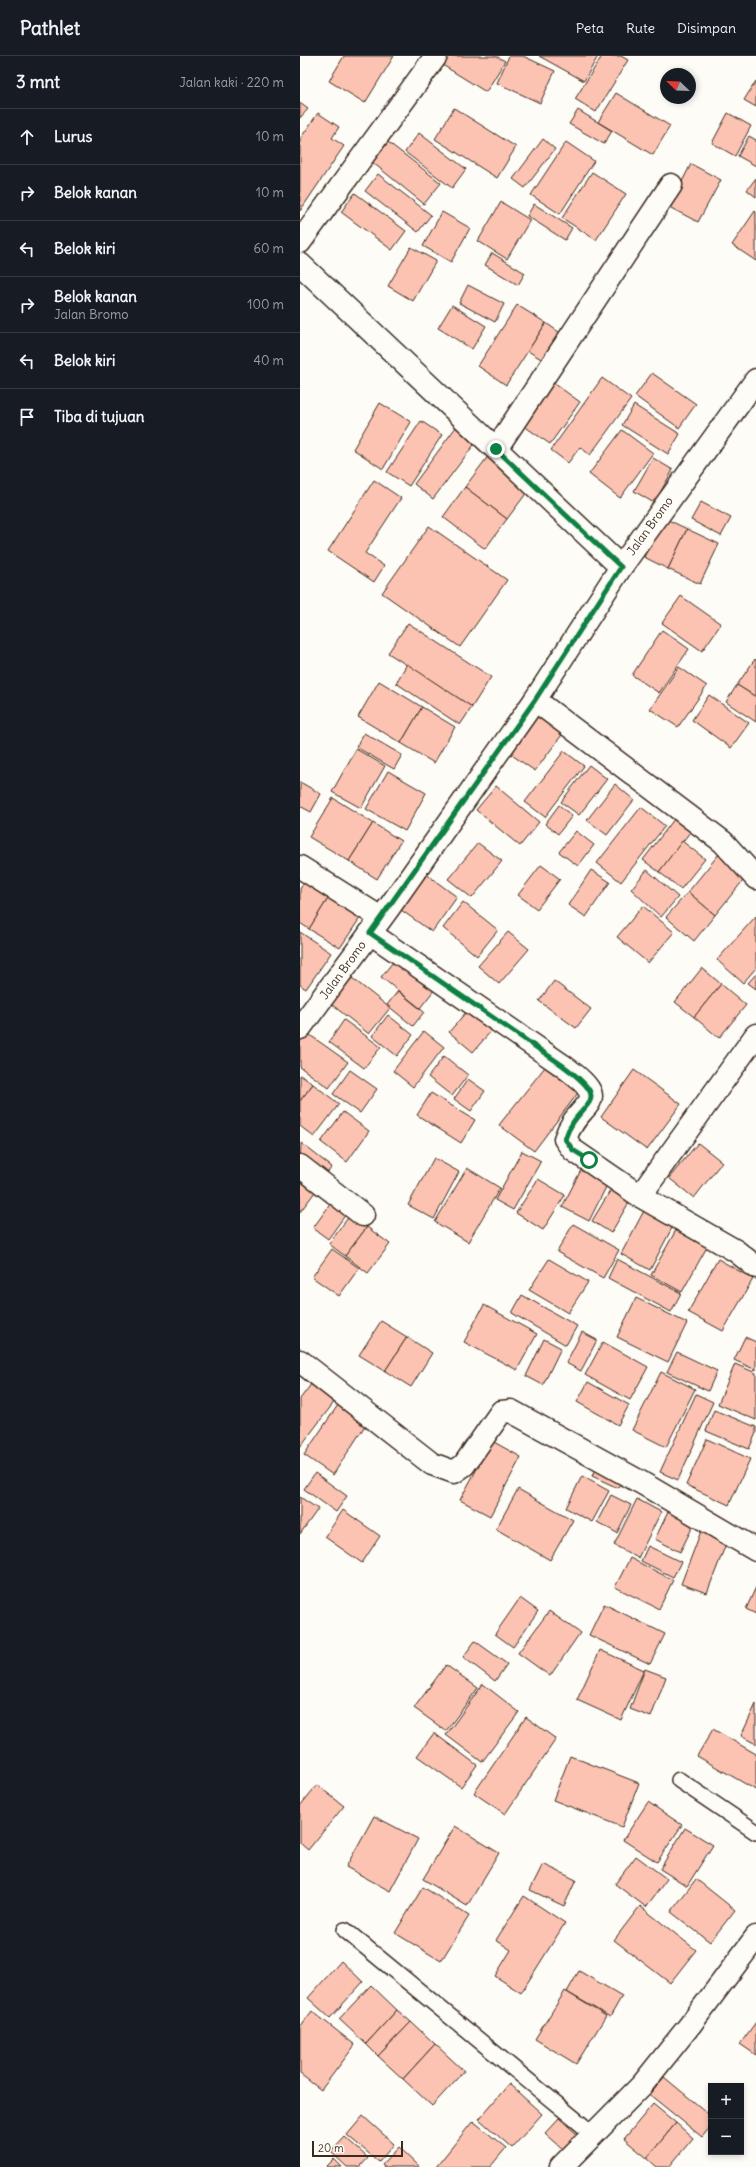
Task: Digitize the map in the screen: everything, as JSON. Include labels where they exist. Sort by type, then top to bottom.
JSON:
[{"type":"street","points":[[300,242],[436,56]]},
{"type":"street","points":[[496,449],[671,185]]},
{"type":"street","points":[[300,264],[621,567]]},
{"type":"street","name":"Jalan Bromo","points":[[300,1028],[307,1006],[376,926],[535,700],[621,567],[756,380]]},
{"type":"street","points":[[535,700],[723,842],[756,878]]},
{"type":"street","points":[[300,866],[376,926],[588,1086],[592,1092],[591,1099],[586,1109],[568,1130],[565,1139],[573,1150],[640,1196],[736,1250],[756,1267]]},
{"type":"street","points":[[640,1196],[756,1035]]},
{"type":"street","points":[[300,1166],[363,1215]]},
{"type":"street","points":[[300,1361],[432,1464],[444,1470],[454,1472],[464,1465],[501,1412],[511,1411],[642,1483],[756,1550]]},
{"type":"street","points":[[561,2167],[642,2085],[690,2025],[756,1937]]},
{"type":"lane","points":[[679,1780],[756,1832]]},
{"type":"lane","points":[[344,1930],[593,2134]]},
{"type":"building","points":[[344,56],[394,56],[365,103],[329,81]]},
{"type":"building","points":[[446,56],[496,56],[505,61],[486,92],[441,64]]},
{"type":"building","points":[[509,56],[523,56],[555,71],[540,103],[497,83]]},
{"type":"building","points":[[539,56],[598,56],[584,81]]},
{"type":"building","points":[[602,56],[621,56],[628,60],[596,112],[575,99]]},
{"type":"building","points":[[756,81],[756,107],[744,100]]},
{"type":"building","points":[[616,93],[670,126],[653,155],[598,122]]},
{"type":"building","points":[[300,103],[308,109],[300,118]]},
{"type":"building","points":[[454,108],[516,147],[497,178],[435,139]]},
{"type":"building","points":[[578,110],[612,131],[604,144],[569,124]]},
{"type":"building","points":[[318,113],[339,127],[332,138],[344,146],[300,211],[300,139]]},
{"type":"building","points":[[728,113],[751,126],[735,156],[712,143]]},
{"type":"building","points":[[419,133],[466,169],[452,188],[405,152]]},
{"type":"building","points":[[749,136],[756,140],[756,166],[738,156]]},
{"type":"building","points":[[543,139],[555,149],[525,188],[513,179]]},
{"type":"building","points":[[388,142],[441,183],[424,204],[372,162]]},
{"type":"building","points":[[566,142],[594,161],[560,214],[531,195]]},
{"type":"building","points":[[691,164],[721,180],[698,222],[669,207]]},
{"type":"building","points":[[592,172],[626,194],[596,240],[562,218]]},
{"type":"building","points":[[378,174],[431,215],[418,232],[365,191]]},
{"type":"building","points":[[756,178],[756,197],[747,190]]},
{"type":"building","points":[[355,193],[406,231],[392,250],[341,212]]},
{"type":"building","points":[[501,202],[530,220],[507,259],[478,241]]},
{"type":"building","points":[[534,204],[572,228],[565,240],[527,216]]},
{"type":"building","points":[[755,211],[756,212],[756,261],[732,245]]},
{"type":"building","points":[[442,212],[470,228],[451,262],[423,246]]},
{"type":"building","points":[[411,247],[436,261],[413,301],[388,286]]},
{"type":"building","points":[[492,253],[525,273],[518,285],[485,265]]},
{"type":"building","points":[[468,285],[504,304],[495,322],[459,303]]},
{"type":"building","points":[[452,305],[486,326],[472,349],[438,328]]},
{"type":"building","points":[[517,305],[546,323],[506,385],[478,366]]},
{"type":"building","points":[[546,323],[563,335],[546,362],[528,351]]},
{"type":"building","points":[[652,373],[696,404],[679,428],[635,396]]},
{"type":"building","points":[[602,378],[631,399],[590,455],[580,447],[568,463],[551,450]]},
{"type":"building","points":[[551,381],[580,402],[550,444],[521,424]]},
{"type":"building","points":[[380,403],[411,422],[383,469],[353,449]]},
{"type":"building","points":[[634,405],[680,434],[668,454],[622,425]]},
{"type":"building","points":[[421,421],[442,435],[409,486],[387,472]]},
{"type":"building","points":[[456,427],[476,442],[433,499],[414,484]]},
{"type":"building","points":[[622,430],[653,453],[620,498],[589,474]]},
{"type":"building","points":[[489,455],[531,487],[507,519],[465,487]]},
{"type":"building","points":[[653,458],[673,470],[654,503],[634,491]]},
{"type":"building","points":[[374,480],[401,498],[365,553],[384,566],[374,582],[328,551]]},
{"type":"building","points":[[465,487],[507,519],[485,549],[443,517]]},
{"type":"building","points":[[701,502],[731,518],[721,536],[691,520]]},
{"type":"building","points":[[662,517],[687,529],[668,569],[644,557]]},
{"type":"building","points":[[429,526],[507,580],[460,647],[382,593]]},
{"type":"building","points":[[687,529],[719,544],[700,584],[668,569]]},
{"type":"building","points":[[681,596],[721,624],[702,651],[662,623]]},
{"type":"building","points":[[408,623],[491,677],[472,707],[388,653]]},
{"type":"building","points":[[662,630],[689,649],[659,693],[632,675]]},
{"type":"building","points":[[755,659],[756,660],[756,697],[737,685]]},
{"type":"building","points":[[407,664],[472,707],[460,725],[396,683]]},
{"type":"building","points":[[679,667],[707,686],[678,727],[650,709]]},
{"type":"building","points":[[379,681],[422,707],[401,743],[358,717]]},
{"type":"building","points":[[737,685],[756,697],[756,722],[726,702]]},
{"type":"building","points":[[709,695],[749,723],[731,748],[692,720]]},
{"type":"building","points":[[422,707],[455,727],[434,763],[401,743]]},
{"type":"building","points":[[538,713],[564,732],[535,771],[509,753]]},
{"type":"building","points":[[364,733],[402,755],[394,769],[356,747]]},
{"type":"building","points":[[356,749],[385,766],[361,808],[332,792]]},
{"type":"building","points":[[564,751],[584,766],[545,817],[525,802]]},
{"type":"building","points":[[589,765],[607,779],[579,815],[561,802]]},
{"type":"building","points":[[388,771],[426,793],[405,831],[366,809]]},
{"type":"building","points":[[300,782],[321,794],[311,812],[300,806]]},
{"type":"building","points":[[615,784],[634,800],[607,835],[587,820]]},
{"type":"building","points":[[496,786],[539,822],[520,846],[476,810]]},
{"type":"building","points":[[333,798],[373,823],[349,861],[309,837]]},
{"type":"building","points":[[559,805],[572,816],[558,834],[545,824]]},
{"type":"building","points":[[641,807],[665,826],[621,882],[597,863]]},
{"type":"building","points":[[678,814],[694,827],[659,872],[643,860]]},
{"type":"building","points":[[373,823],[401,841],[377,879],[349,861]]},
{"type":"building","points":[[576,831],[594,845],[578,866],[559,852]]},
{"type":"building","points":[[682,841],[705,859],[681,889],[659,872]]},
{"type":"building","points":[[478,843],[502,861],[472,898],[448,879]]},
{"type":"building","points":[[719,854],[746,877],[715,915],[688,892]]},
{"type":"building","points":[[541,865],[560,879],[537,909],[518,895]]},
{"type":"building","points":[[591,870],[610,882],[586,917],[568,905]]},
{"type":"building","points":[[647,870],[678,897],[661,917],[631,889]]},
{"type":"building","points":[[426,874],[457,897],[432,932],[401,910]]},
{"type":"building","points":[[304,882],[329,897],[309,929],[300,923],[300,889]]},
{"type":"building","points":[[688,892],[715,915],[694,941],[666,917]]},
{"type":"building","points":[[329,897],[360,918],[340,948],[309,929]]},
{"type":"building","points":[[463,902],[498,930],[477,956],[443,928]]},
{"type":"building","points":[[643,906],[674,932],[648,963],[617,937]]},
{"type":"building","points":[[756,916],[756,968],[743,983],[717,960]]},
{"type":"building","points":[[300,932],[331,953],[306,989],[300,985]]},
{"type":"building","points":[[508,932],[529,949],[499,984],[478,966]]},
{"type":"building","points":[[397,957],[435,989],[420,1008],[381,977]]},
{"type":"building","points":[[702,968],[721,984],[694,1017],[675,1002]]},
{"type":"building","points":[[756,974],[756,989],[748,983]]},
{"type":"building","points":[[352,978],[390,1008],[369,1034],[331,1004]]},
{"type":"building","points":[[554,981],[591,1009],[576,1028],[539,1001]]},
{"type":"building","points":[[721,984],[746,1005],[719,1038],[694,1017]]},
{"type":"building","points":[[398,991],[424,1012],[413,1026],[387,1005]]},
{"type":"building","points":[[467,1011],[491,1031],[473,1052],[449,1032]]},
{"type":"building","points":[[388,1015],[413,1035],[397,1056],[372,1036]]},
{"type":"building","points":[[344,1020],[381,1047],[364,1068],[329,1042]]},
{"type":"building","points":[[424,1031],[444,1047],[413,1087],[393,1071]]},
{"type":"building","points":[[307,1033],[348,1062],[329,1088],[300,1067],[300,1042]]},
{"type":"building","points":[[444,1056],[468,1075],[452,1096],[428,1077]]},
{"type":"building","points":[[545,1067],[578,1093],[534,1151],[499,1125]]},
{"type":"building","points":[[350,1070],[377,1089],[360,1113],[333,1094]]},
{"type":"building","points":[[634,1070],[681,1104],[647,1150],[601,1117]]},
{"type":"building","points":[[300,1075],[313,1084],[300,1101]]},
{"type":"building","points":[[468,1079],[485,1091],[471,1111],[454,1099]]},
{"type":"building","points":[[313,1084],[339,1104],[314,1137],[300,1126],[300,1101]]},
{"type":"building","points":[[431,1093],[475,1120],[461,1143],[417,1115]]},
{"type":"building","points":[[343,1112],[369,1131],[347,1162],[321,1142]]},
{"type":"building","points":[[301,1143],[332,1167],[321,1181],[300,1164]]},
{"type":"building","points":[[698,1143],[722,1162],[694,1198],[669,1178]]},
{"type":"building","points":[[522,1151],[541,1161],[513,1210],[495,1200]]},
{"type":"building","points":[[434,1158],[459,1172],[434,1219],[408,1205]]},
{"type":"building","points":[[467,1168],[500,1188],[468,1242],[435,1222]]},
{"type":"building","points":[[300,1169],[321,1184],[300,1212]]},
{"type":"building","points":[[581,1170],[608,1183],[589,1221],[562,1207]]},
{"type":"building","points":[[538,1179],[565,1195],[543,1230],[516,1213]]},
{"type":"building","points":[[613,1186],[632,1197],[611,1233],[592,1221]]},
{"type":"building","points":[[331,1203],[346,1214],[328,1239],[313,1228]]},
{"type":"building","points":[[646,1207],[675,1222],[650,1270],[621,1254]]},
{"type":"building","points":[[350,1215],[367,1227],[345,1256],[329,1244]]},
{"type":"building","points":[[681,1221],[712,1238],[682,1292],[651,1275]]},
{"type":"building","points":[[573,1224],[619,1250],[603,1278],[557,1252]]},
{"type":"building","points":[[367,1227],[390,1244],[368,1273],[345,1256]]},
{"type":"building","points":[[332,1249],[359,1268],[339,1296],[312,1277]]},
{"type":"building","points":[[549,1259],[588,1282],[568,1313],[529,1290]]},
{"type":"building","points":[[617,1259],[681,1293],[671,1312],[608,1278]]},
{"type":"building","points":[[718,1259],[753,1279],[723,1331],[688,1312]]},
{"type":"building","points":[[522,1295],[577,1326],[566,1345],[512,1313]]},
{"type":"building","points":[[636,1298],[687,1323],[668,1362],[617,1337]]},
{"type":"building","points":[[484,1305],[537,1334],[517,1370],[464,1342]]},
{"type":"building","points":[[381,1321],[407,1337],[385,1371],[359,1355]]},
{"type":"building","points":[[582,1332],[597,1340],[581,1371],[566,1363]]},
{"type":"building","points":[[407,1337],[432,1353],[411,1387],[385,1371]]},
{"type":"building","points":[[745,1337],[756,1342],[756,1370],[734,1360]]},
{"type":"building","points":[[544,1339],[561,1348],[543,1385],[526,1376]]},
{"type":"building","points":[[603,1342],[648,1367],[630,1400],[585,1375]]},
{"type":"building","points":[[677,1352],[717,1371],[708,1391],[667,1372]]},
{"type":"building","points":[[735,1364],[756,1373],[756,1420],[718,1404]]},
{"type":"building","points":[[661,1372],[695,1389],[666,1447],[632,1430]]},
{"type":"building","points":[[588,1382],[629,1405],[618,1425],[577,1402]]},
{"type":"building","points":[[312,1383],[335,1401],[300,1447],[300,1399]]},
{"type":"building","points":[[696,1394],[713,1402],[678,1480],[660,1472]]},
{"type":"building","points":[[338,1405],[366,1424],[333,1475],[304,1455]]},
{"type":"building","points":[[714,1410],[756,1427],[756,1433],[749,1449],[706,1431]]},
{"type":"building","points":[[707,1439],[750,1459],[729,1505],[686,1485]]},
{"type":"building","points":[[492,1441],[521,1457],[490,1516],[460,1500]]},
{"type":"building","points":[[598,1462],[624,1474],[618,1488],[592,1476]]},
{"type":"building","points":[[315,1473],[347,1496],[336,1512],[304,1489]]},
{"type":"building","points":[[582,1476],[609,1491],[592,1522],[566,1508]]},
{"type":"building","points":[[518,1489],[573,1520],[550,1560],[496,1529]]},
{"type":"building","points":[[611,1495],[631,1505],[617,1533],[597,1522]]},
{"type":"building","points":[[300,1497],[318,1509],[300,1534]]},
{"type":"building","points":[[637,1499],[661,1512],[638,1558],[614,1545]]},
{"type":"building","points":[[343,1510],[380,1536],[362,1563],[325,1537]]},
{"type":"building","points":[[669,1510],[695,1522],[680,1552],[655,1539]]},
{"type":"building","points":[[703,1526],[729,1536],[707,1593],[681,1584]]},
{"type":"building","points":[[648,1546],[681,1562],[673,1577],[641,1561]]},
{"type":"building","points":[[630,1558],[673,1580],[659,1609],[615,1587]]},
{"type":"building","points":[[756,1587],[756,1614],[746,1609]]},
{"type":"building","points":[[520,1598],[538,1611],[513,1647],[495,1634]]},
{"type":"building","points":[[604,1604],[665,1634],[650,1664],[589,1635]]},
{"type":"building","points":[[549,1611],[580,1633],[550,1676],[518,1653]]},
{"type":"building","points":[[475,1641],[507,1664],[495,1681],[463,1657]]},
{"type":"building","points":[[600,1650],[644,1670],[621,1720],[577,1700]]},
{"type":"building","points":[[446,1665],[478,1688],[446,1731],[414,1708]]},
{"type":"building","points":[[645,1669],[666,1677],[651,1717],[630,1709]]},
{"type":"building","points":[[483,1684],[519,1712],[482,1762],[446,1735]]},
{"type":"building","points":[[756,1704],[756,1744],[741,1736]]},
{"type":"building","points":[[526,1717],[556,1739],[505,1814],[474,1793]]},
{"type":"building","points":[[713,1729],[756,1754],[756,1790],[697,1756]]},
{"type":"building","points":[[434,1733],[477,1765],[461,1787],[417,1756]]},
{"type":"building","points":[[570,1756],[639,1783],[622,1827],[553,1800]]},
{"type":"building","points":[[317,1785],[344,1806],[308,1850],[300,1843],[300,1806]]},
{"type":"building","points":[[648,1802],[682,1825],[657,1862],[623,1840]]},
{"type":"building","points":[[374,1816],[418,1839],[390,1891],[346,1867]]},
{"type":"building","points":[[455,1826],[499,1853],[467,1906],[423,1879]]},
{"type":"building","points":[[685,1828],[713,1845],[687,1886],[660,1869]]},
{"type":"building","points":[[636,1856],[667,1879],[646,1907],[615,1884]]},
{"type":"building","points":[[543,1864],[576,1880],[564,1906],[530,1890]]},
{"type":"building","points":[[696,1879],[735,1910],[710,1942],[671,1912]]},
{"type":"building","points":[[423,1887],[469,1916],[441,1961],[395,1933]]},
{"type":"building","points":[[524,1896],[565,1923],[521,1993],[495,1976],[511,1950],[496,1940]]},
{"type":"building","points":[[640,1906],[696,1950],[670,1983],[614,1940]]},
{"type":"building","points":[[341,1961],[363,1982],[330,2018],[308,1998]]},
{"type":"building","points":[[579,1971],[622,1996],[610,2017],[567,1992]]},
{"type":"building","points":[[371,1985],[397,2010],[366,2044],[339,2019]]},
{"type":"building","points":[[565,1991],[606,2016],[576,2064],[535,2039]]},
{"type":"building","points":[[397,2010],[411,2022],[378,2056],[366,2044]]},
{"type":"building","points":[[312,2011],[355,2045],[321,2090],[300,2074],[300,2027]]},
{"type":"building","points":[[411,2022],[435,2044],[403,2079],[378,2056]]},
{"type":"building","points":[[756,2022],[756,2055],[740,2044]]},
{"type":"building","points":[[435,2044],[464,2071],[432,2106],[403,2079]]},
{"type":"building","points":[[664,2077],[708,2114],[708,2130],[702,2137],[650,2095]]},
{"type":"building","points":[[509,2084],[542,2114],[512,2148],[479,2119]]},
{"type":"building","points":[[653,2104],[676,2123],[647,2158],[624,2139]]},
{"type":"building","points":[[363,2116],[394,2144],[379,2162],[347,2135]]},
{"type":"building","points":[[559,2118],[578,2135],[564,2150],[545,2133]]},
{"type":"building","points":[[473,2121],[506,2148],[490,2167],[436,2167]]},
{"type":"building","points":[[676,2123],[693,2138],[669,2167],[657,2167],[647,2158]]},
{"type":"building","points":[[345,2137],[368,2158],[360,2167],[347,2167],[331,2152]]},
{"type":"building","points":[[399,2147],[420,2167],[384,2167],[382,2165]]},
{"type":"building","points":[[334,2159],[342,2167],[326,2167]]},
{"type":"route","points":[[496,449],[621,567],[535,700],[370,933],[562,1065],[588,1086],[592,1092],[591,1099],[586,1109],[568,1130],[565,1139],[573,1150],[589,1160]]}]
